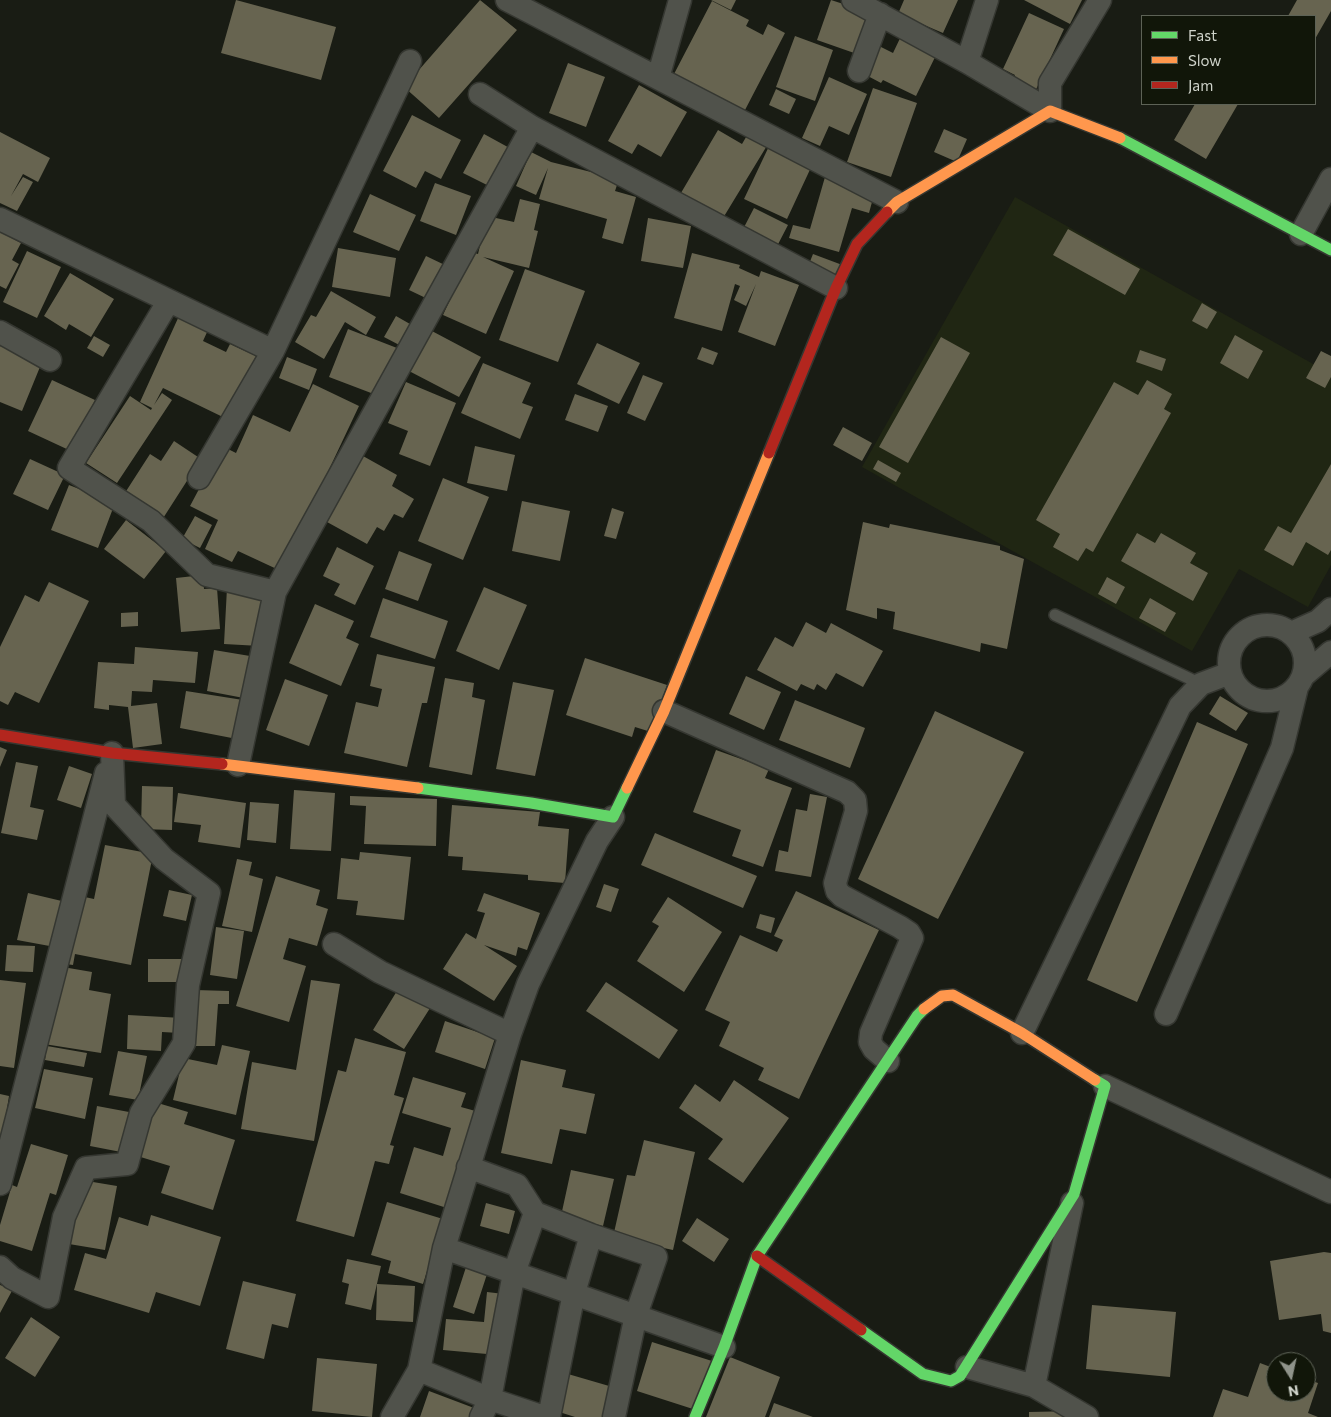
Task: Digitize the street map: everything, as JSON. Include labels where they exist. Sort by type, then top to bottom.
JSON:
[{"type":"street","points":[[507,0],[897,202]]},
{"type":"street","points":[[658,78],[680,0]]},
{"type":"street","points":[[853,0],[967,62],[1050,111],[1123,139],[1331,250]]},
{"type":"street","points":[[967,62],[987,0]]},
{"type":"street","points":[[1050,111],[1050,83],[1100,0]]},
{"type":"street","points":[[859,71],[880,14]]},
{"type":"street","points":[[199,478],[273,351],[410,61]]},
{"type":"street","points":[[480,94],[532,127],[836,288]]},
{"type":"street","points":[[392,1417],[418,1370],[444,1248],[510,1034],[528,984],[597,841],[613,817],[664,711],[836,288],[857,244],[897,202],[1050,111]]},
{"type":"street","points":[[238,765],[275,592],[532,127]]},
{"type":"street","points":[[1301,234],[1331,179]]},
{"type":"street","points":[[0,219],[168,302],[273,351]]},
{"type":"street","points":[[168,302],[70,468],[151,521],[207,575],[275,592]]},
{"type":"street","points":[[0,332],[50,360]]},
{"type":"street","points":[[1291,633],[1318,621],[1331,609]]},
{"type":"street","points":[[1166,1014],[1282,748],[1300,681],[1305,664],[1304,653],[1299,642],[1291,633],[1268,625],[1257,626],[1246,631],[1237,639],[1231,650],[1228,661],[1230,673],[1235,684],[1243,693],[1265,701],[1277,700],[1300,681],[1331,652]]},
{"type":"street","points":[[1022,1033],[1180,706],[1201,684],[1230,673]]},
{"type":"street","points":[[664,711],[847,792],[855,800],[856,811],[835,883],[837,891],[842,896],[909,932],[912,938],[871,1033],[870,1042],[874,1049],[888,1061]]},
{"type":"street","points":[[0,735],[112,753],[238,765],[531,803],[613,817]]},
{"type":"street","points":[[0,1184],[112,753]]},
{"type":"street","points":[[0,1267],[12,1278],[48,1297],[64,1217],[86,1168],[127,1164],[141,1113],[184,1043],[188,985],[209,893],[164,859],[114,806],[112,753]]},
{"type":"street","points":[[334,944],[380,972],[510,1034]]},
{"type":"street","points":[[695,1417],[724,1347],[757,1256],[917,1016],[927,1006],[942,996],[953,994],[1022,1033],[1105,1086],[1331,1192]]},
{"type":"street","points":[[1034,1386],[1074,1194],[1105,1086]]},
{"type":"street","points":[[468,1167],[517,1184],[535,1213],[591,1235],[656,1256],[636,1315],[614,1417]]},
{"type":"street","points":[[757,1256],[923,1374],[940,1380],[951,1381],[960,1376],[967,1367],[1074,1194]]},
{"type":"street","points":[[486,1408],[514,1273],[535,1213]]},
{"type":"street","points":[[549,1417],[574,1293],[591,1235]]},
{"type":"street","points":[[444,1248],[724,1347]]},
{"type":"street","points":[[967,1367],[1034,1386],[1087,1417]]},
{"type":"street","points":[[418,1370],[486,1408],[544,1417]]},
{"type":"lane","points":[[1055,615],[1201,684]]},
{"type":"shaded area","points":[[1015,197],[1331,374],[1331,565],[1308,607],[1239,569],[1192,651],[862,467]]},
{"type":"building","points":[[236,0],[336,27],[321,80],[221,53]]},
{"type":"building","points":[[480,0],[517,30],[439,118],[404,87]]},
{"type":"building","points":[[711,0],[736,0],[731,10]]},
{"type":"building","points":[[831,0],[871,13],[857,54],[817,40]]},
{"type":"building","points":[[904,0],[958,0],[943,33],[898,14]]},
{"type":"building","points":[[1024,0],[1082,0],[1070,24]]},
{"type":"building","points":[[1297,0],[1331,0],[1331,11],[1316,37],[1316,15],[1289,15]]},
{"type":"building","points":[[712,1],[749,20],[746,26],[763,35],[768,24],[785,33],[745,110],[674,74]]},
{"type":"building","points":[[1029,13],[1064,29],[1033,96],[1010,86],[1015,75],[1003,69]]},
{"type":"building","points":[[903,32],[939,49],[916,96],[883,80],[881,83],[864,74],[877,45],[893,53]]},
{"type":"building","points":[[795,36],[833,50],[815,101],[776,87]]},
{"type":"building","points":[[568,63],[605,77],[586,127],[549,113]]},
{"type":"building","points":[[829,77],[867,94],[849,135],[829,126],[820,146],[802,138]]},
{"type":"building","points":[[639,85],[687,112],[661,157],[638,144],[632,154],[608,141]]},
{"type":"building","points":[[873,88],[917,103],[891,177],[847,162]]},
{"type":"building","points":[[776,89],[796,99],[789,114],[769,105]]},
{"type":"building","points":[[1194,105],[1237,105],[1206,159],[1174,140]]},
{"type":"building","points":[[412,115],[461,140],[441,179],[425,171],[416,188],[383,171]]},
{"type":"building","points":[[944,129],[967,139],[957,162],[934,152]]},
{"type":"building","points":[[718,130],[742,144],[749,132],[768,144],[720,223],[678,198]]},
{"type":"building","points":[[0,132],[50,158],[38,182],[23,174],[11,196],[23,177],[33,182],[17,211],[0,203]]},
{"type":"building","points":[[484,134],[515,151],[495,189],[463,173]]},
{"type":"building","points":[[771,142],[814,161],[787,219],[744,199]]},
{"type":"building","points":[[531,152],[551,162],[619,179],[615,191],[636,197],[623,244],[602,238],[607,219],[539,199],[548,168],[536,195],[516,186]]},
{"type":"building","points":[[825,177],[875,191],[869,213],[852,208],[839,252],[789,238],[793,225],[810,229]]},
{"type":"building","points":[[435,183],[471,196],[456,235],[420,221]]},
{"type":"building","points":[[370,194],[416,215],[399,251],[353,232]]},
{"type":"building","points":[[520,199],[540,204],[534,230],[538,231],[529,268],[483,257],[514,271],[486,334],[443,315],[472,252],[478,254],[487,216],[514,222]]},
{"type":"building","points":[[754,208],[788,225],[774,252],[740,235]]},
{"type":"building","points":[[648,218],[691,226],[683,268],[641,261]]},
{"type":"building","points":[[1068,229],[1140,269],[1125,295],[1053,255]]},
{"type":"building","points":[[0,232],[21,243],[12,260],[19,264],[6,289],[0,286]]},
{"type":"building","points":[[338,248],[396,258],[390,297],[332,287]]},
{"type":"building","points":[[27,251],[61,267],[37,318],[3,302]]},
{"type":"building","points":[[692,253],[740,265],[739,268],[759,277],[761,271],[799,285],[775,346],[738,332],[756,284],[746,306],[734,300],[740,286],[735,284],[722,331],[674,318]]},
{"type":"building","points":[[813,254],[845,266],[839,282],[807,269]]},
{"type":"building","points":[[426,256],[449,267],[432,301],[409,290]]},
{"type":"building","points":[[525,269],[585,291],[558,362],[499,340]]},
{"type":"building","points":[[70,273],[114,299],[91,337],[69,324],[66,330],[44,316]]},
{"type":"building","points":[[331,291],[376,317],[366,335],[345,322],[324,359],[295,342],[311,315],[316,317]]},
{"type":"building","points":[[1202,303],[1217,312],[1207,329],[1192,321]]},
{"type":"building","points":[[179,316],[208,330],[203,341],[226,352],[230,344],[256,356],[227,419],[163,388],[154,405],[162,393],[172,400],[117,483],[86,463],[130,396],[151,410],[152,408],[140,402]]},
{"type":"building","points":[[396,316],[417,328],[405,348],[384,337]]},
{"type":"building","points":[[348,329],[397,348],[379,396],[329,377]]},
{"type":"building","points":[[430,330],[481,357],[459,397],[409,371]]},
{"type":"building","points":[[1235,335],[1263,351],[1248,379],[1220,363]]},
{"type":"building","points":[[94,336],[110,345],[103,357],[87,348]]},
{"type":"building","points":[[941,337],[970,353],[908,463],[879,447]]},
{"type":"building","points":[[597,343],[640,363],[619,404],[577,384]]},
{"type":"building","points":[[0,346],[42,362],[22,411],[0,402]]},
{"type":"building","points":[[702,347],[718,353],[713,365],[697,359]]},
{"type":"building","points":[[1140,350],[1166,359],[1162,371],[1136,362]]},
{"type":"building","points":[[1321,351],[1331,356],[1331,377],[1325,388],[1306,378]]},
{"type":"building","points":[[287,357],[317,369],[309,390],[279,378]]},
{"type":"building","points":[[483,363],[531,383],[522,403],[533,407],[520,439],[461,413]]},
{"type":"building","points":[[643,375],[663,383],[645,421],[627,413]]},
{"type":"building","points":[[52,380],[95,400],[71,451],[28,431]]},
{"type":"building","points":[[1147,380],[1172,394],[1164,409],[1171,413],[1093,552],[1086,548],[1078,561],[1053,547],[1060,534],[1036,520],[1114,382],[1138,395]]},
{"type":"building","points":[[406,382],[456,403],[430,466],[399,454],[408,431],[388,423]]},
{"type":"building","points":[[313,384],[359,406],[281,571],[238,551],[232,562],[205,549],[218,520],[190,506],[222,446],[236,453],[253,415],[290,432]]},
{"type":"building","points":[[575,394],[608,406],[598,432],[565,420]]},
{"type":"building","points":[[843,427],[872,443],[862,461],[833,445]]},
{"type":"building","points":[[174,441],[201,459],[160,523],[121,499],[150,454],[161,461]]},
{"type":"building","points":[[475,446],[515,455],[507,491],[467,483]]},
{"type":"building","points":[[363,456],[397,475],[392,486],[414,499],[403,518],[394,514],[384,531],[377,527],[367,544],[327,522]]},
{"type":"building","points":[[30,459],[65,475],[48,510],[13,494]]},
{"type":"building","points":[[878,460],[901,473],[896,482],[873,469]]},
{"type":"building","points":[[1331,464],[1331,550],[1328,555],[1306,542],[1293,566],[1264,550],[1278,526],[1291,533]]},
{"type":"building","points":[[443,478],[489,497],[463,560],[418,541]]},
{"type":"building","points":[[69,485],[115,503],[98,548],[51,530]]},
{"type":"building","points":[[522,501],[570,511],[560,561],[512,551]]},
{"type":"building","points":[[612,508],[624,512],[616,539],[604,536]]},
{"type":"building","points":[[195,516],[212,525],[200,548],[182,539]]},
{"type":"building","points":[[126,520],[166,551],[144,579],[104,549]]},
{"type":"building","points":[[863,522],[889,528],[890,524],[1000,546],[1000,550],[1024,559],[1007,649],[981,643],[980,652],[893,629],[895,612],[877,608],[877,619],[846,610]]},
{"type":"building","points":[[1137,533],[1155,543],[1161,533],[1196,553],[1190,563],[1208,573],[1193,601],[1121,561]]},
{"type":"building","points":[[337,547],[374,566],[355,605],[334,595],[340,584],[323,576]]},
{"type":"building","points":[[399,551],[432,564],[418,601],[385,589]]},
{"type":"building","points":[[203,575],[204,589],[217,588],[220,629],[181,632],[176,578]]},
{"type":"building","points":[[1107,577],[1125,587],[1116,604],[1098,594]]},
{"type":"building","points":[[49,582],[89,601],[39,703],[15,692],[8,705],[0,701],[0,647],[25,595],[39,602]]},
{"type":"building","points":[[484,587],[527,605],[499,670],[456,651]]},
{"type":"building","points":[[227,588],[262,590],[260,646],[224,644]]},
{"type":"building","points":[[383,598],[448,621],[435,659],[370,637]]},
{"type":"building","points":[[1150,598],[1176,613],[1165,632],[1139,618]]},
{"type":"building","points":[[315,604],[354,621],[346,638],[359,644],[341,686],[289,663]]},
{"type":"building","points":[[138,612],[138,626],[121,627],[121,613]]},
{"type":"building","points":[[806,622],[826,633],[831,623],[883,651],[863,687],[836,673],[826,690],[817,684],[814,690],[801,684],[797,691],[757,670],[775,637],[793,647]]},
{"type":"building","points":[[135,647],[198,652],[195,683],[153,680],[152,692],[132,691],[131,706],[157,703],[162,744],[133,748],[128,707],[109,705],[109,710],[94,708],[98,662],[134,664]]},
{"type":"building","points":[[214,650],[256,657],[249,699],[207,691]]},
{"type":"building","points":[[377,654],[435,667],[427,703],[422,703],[407,767],[344,753],[356,702],[378,707],[382,689],[370,686]]},
{"type":"building","points":[[585,658],[667,685],[651,732],[635,727],[632,737],[566,715]]},
{"type":"building","points":[[746,676],[781,692],[764,730],[729,714]]},
{"type":"building","points":[[445,678],[474,683],[472,697],[485,700],[472,775],[429,767]]},
{"type":"building","points":[[285,679],[328,695],[309,746],[266,730]]},
{"type":"building","points":[[513,682],[554,690],[535,776],[496,769]]},
{"type":"building","points":[[186,691],[243,700],[237,739],[180,728]]},
{"type":"building","points":[[1220,696],[1248,713],[1236,731],[1209,714]]},
{"type":"building","points":[[795,700],[865,728],[850,768],[779,740]]},
{"type":"building","points":[[935,711],[1024,752],[938,919],[858,879]]},
{"type":"building","points":[[1197,722],[1248,744],[1137,1002],[1087,980]]},
{"type":"building","points":[[0,747],[7,750],[0,767]]},
{"type":"building","points":[[716,750],[769,769],[765,778],[792,788],[763,867],[732,856],[741,830],[693,812]]},
{"type":"building","points":[[16,762],[38,766],[30,807],[44,810],[37,840],[1,833]]},
{"type":"building","points":[[69,766],[92,774],[81,808],[57,800]]},
{"type":"building","points":[[142,786],[173,787],[172,830],[141,829]]},
{"type":"building","points":[[294,790],[335,793],[331,851],[290,849]]},
{"type":"building","points":[[178,793],[246,803],[240,848],[198,842],[201,825],[174,822]]},
{"type":"building","points":[[810,794],[827,797],[811,877],[775,871],[779,850],[788,852],[796,809],[807,811]]},
{"type":"building","points":[[350,796],[437,799],[436,846],[364,844],[366,806],[350,805]]},
{"type":"building","points":[[250,802],[279,804],[276,843],[247,840]]},
{"type":"building","points":[[452,805],[540,812],[538,826],[569,829],[565,883],[528,880],[528,875],[462,870],[463,857],[448,856]]},
{"type":"building","points":[[655,833],[757,876],[743,908],[641,865]]},
{"type":"building","points":[[105,845],[153,854],[131,965],[75,954],[73,965],[66,964],[80,896],[94,899]]},
{"type":"building","points":[[360,852],[411,857],[404,920],[356,915],[358,901],[337,899],[341,858],[359,860]]},
{"type":"building","points":[[237,859],[252,862],[249,875],[263,879],[252,932],[222,926]]},
{"type":"building","points":[[276,876],[320,890],[316,905],[328,909],[317,946],[289,938],[283,959],[306,966],[289,1022],[236,1006]]},
{"type":"building","points":[[604,884],[619,889],[611,912],[596,907]]},
{"type":"building","points":[[169,890],[192,895],[186,921],[163,916]]},
{"type":"building","points":[[796,891],[879,930],[799,1099],[758,1080],[764,1068],[719,1046],[730,1022],[705,1010],[740,935],[777,952],[783,940],[774,936]]},
{"type":"building","points":[[28,893],[66,902],[55,947],[17,940]]},
{"type":"building","points":[[484,893],[540,913],[527,950],[518,947],[516,956],[484,945],[517,966],[494,1001],[443,969],[466,933],[476,939],[485,913],[477,911]]},
{"type":"building","points":[[668,897],[722,932],[684,992],[637,961],[659,926],[652,922]]},
{"type":"building","points":[[760,914],[775,918],[771,933],[756,928]]},
{"type":"building","points":[[216,927],[244,931],[237,979],[210,975]]},
{"type":"building","points":[[7,945],[35,946],[33,972],[5,971]]},
{"type":"building","points":[[148,959],[183,959],[183,982],[148,982]]},
{"type":"building","points":[[57,966],[92,972],[89,990],[111,994],[101,1053],[44,1044]]},
{"type":"building","points":[[0,980],[26,983],[14,1068],[0,1066]]},
{"type":"building","points":[[311,980],[340,984],[314,1141],[241,1129],[252,1062],[296,1070]]},
{"type":"building","points":[[606,982],[678,1030],[659,1059],[586,1011]]},
{"type":"building","points":[[400,986],[432,1005],[404,1049],[373,1030]]},
{"type":"building","points":[[195,990],[229,991],[229,1004],[218,1004],[215,1046],[194,1046]]},
{"type":"building","points":[[128,1015],[182,1018],[180,1033],[162,1032],[161,1051],[127,1049]]},
{"type":"building","points":[[445,1021],[495,1038],[485,1069],[435,1052]]},
{"type":"building","points":[[355,1038],[406,1052],[394,1095],[404,1098],[390,1145],[394,1146],[389,1164],[375,1161],[354,1237],[296,1221],[338,1070],[346,1072]]},
{"type":"building","points":[[222,1045],[250,1051],[236,1115],[173,1100],[183,1058],[217,1065]]},
{"type":"building","points":[[47,1046],[87,1053],[84,1067],[45,1060]]},
{"type":"building","points":[[118,1051],[147,1056],[138,1100],[109,1095]]},
{"type":"building","points":[[521,1060],[566,1070],[562,1087],[595,1094],[586,1134],[560,1129],[552,1164],[501,1153]]},
{"type":"building","points":[[44,1069],[93,1078],[85,1119],[35,1108]]},
{"type":"building","points":[[413,1077],[466,1093],[461,1107],[479,1112],[450,1209],[400,1193],[414,1147],[443,1156],[451,1128],[402,1113]]},
{"type":"building","points":[[734,1080],[789,1118],[743,1183],[708,1159],[723,1139],[679,1108],[695,1084],[720,1102]]},
{"type":"building","points":[[0,1094],[9,1096],[1,1147],[0,1147]]},
{"type":"building","points":[[151,1101],[188,1112],[184,1124],[235,1140],[213,1210],[161,1193],[170,1166],[134,1155]]},
{"type":"building","points":[[97,1106],[129,1112],[121,1152],[90,1146]]},
{"type":"building","points":[[644,1140],[695,1152],[673,1250],[613,1237],[627,1175],[635,1176]]},
{"type":"building","points":[[31,1144],[68,1155],[56,1195],[50,1193],[32,1251],[0,1241],[0,1225],[12,1185],[17,1187]]},
{"type":"building","points":[[571,1170],[614,1179],[603,1226],[561,1216]]},
{"type":"building","points":[[81,1180],[117,1186],[105,1250],[69,1244]]},
{"type":"building","points":[[387,1202],[443,1219],[423,1284],[388,1273],[391,1261],[371,1255]]},
{"type":"building","points":[[486,1203],[515,1211],[509,1234],[480,1226]]},
{"type":"building","points":[[151,1215],[221,1237],[200,1306],[156,1292],[149,1313],[74,1290],[85,1253],[106,1259],[119,1217],[148,1226]]},
{"type":"building","points":[[697,1218],[729,1239],[714,1262],[682,1241]]},
{"type":"building","points":[[1324,1252],[1331,1253],[1331,1333],[1323,1331],[1321,1314],[1279,1320],[1270,1261]]},
{"type":"building","points":[[347,1259],[381,1266],[371,1310],[345,1304],[349,1284],[342,1282]]},
{"type":"building","points":[[468,1261],[489,1268],[474,1314],[453,1307]]},
{"type":"building","points":[[243,1281],[296,1294],[288,1328],[272,1324],[264,1359],[226,1349]]},
{"type":"building","points":[[377,1284],[415,1286],[413,1322],[376,1320]]},
{"type":"building","points":[[0,1285],[13,1289],[0,1313]]},
{"type":"building","points":[[487,1292],[504,1294],[498,1355],[443,1350],[446,1319],[484,1322]]},
{"type":"building","points":[[1092,1305],[1176,1312],[1170,1377],[1086,1369]]},
{"type":"building","points":[[31,1317],[60,1337],[35,1377],[5,1358]]},
{"type":"building","points":[[652,1342],[712,1361],[696,1410],[637,1391]]},
{"type":"building","points":[[730,1357],[780,1377],[765,1417],[706,1417]]},
{"type":"building","points":[[317,1358],[377,1364],[372,1417],[312,1411]]},
{"type":"building","points":[[1260,1363],[1266,1365],[1266,1402],[1312,1402],[1308,1413],[1318,1417],[1213,1417],[1223,1389],[1248,1397]]},
{"type":"building","points":[[568,1374],[616,1388],[607,1417],[575,1417],[556,1411]]},
{"type":"building","points":[[429,1391],[474,1408],[470,1417],[420,1417]]},
{"type":"building","points":[[774,1403],[813,1417],[769,1417]]},
{"type":"building","points":[[1075,1411],[1075,1417],[1029,1417],[1029,1412]]},
{"type":"traffic: fast","points":[[1120,138],[1331,250]]},
{"type":"traffic: fast","points":[[418,788],[531,803],[613,817],[627,788]]},
{"type":"traffic: fast","points":[[695,1417],[724,1347],[757,1256],[917,1016],[924,1009]]},
{"type":"traffic: fast","points":[[861,1330],[923,1374],[951,1381],[960,1376],[1074,1194],[1105,1086],[1095,1080]]},
{"type":"traffic: slow","points":[[887,212],[897,202],[1050,111],[1120,138]]},
{"type":"traffic: slow","points":[[627,788],[664,711],[769,453]]},
{"type":"traffic: slow","points":[[222,764],[418,788]]},
{"type":"traffic: slow","points":[[924,1009],[942,996],[953,995],[1022,1033],[1095,1080]]},
{"type":"traffic: jam","points":[[769,453],[836,288],[857,244],[887,212]]},
{"type":"traffic: jam","points":[[0,735],[112,753],[222,764]]},
{"type":"traffic: jam","points":[[757,1256],[861,1330]]}]
